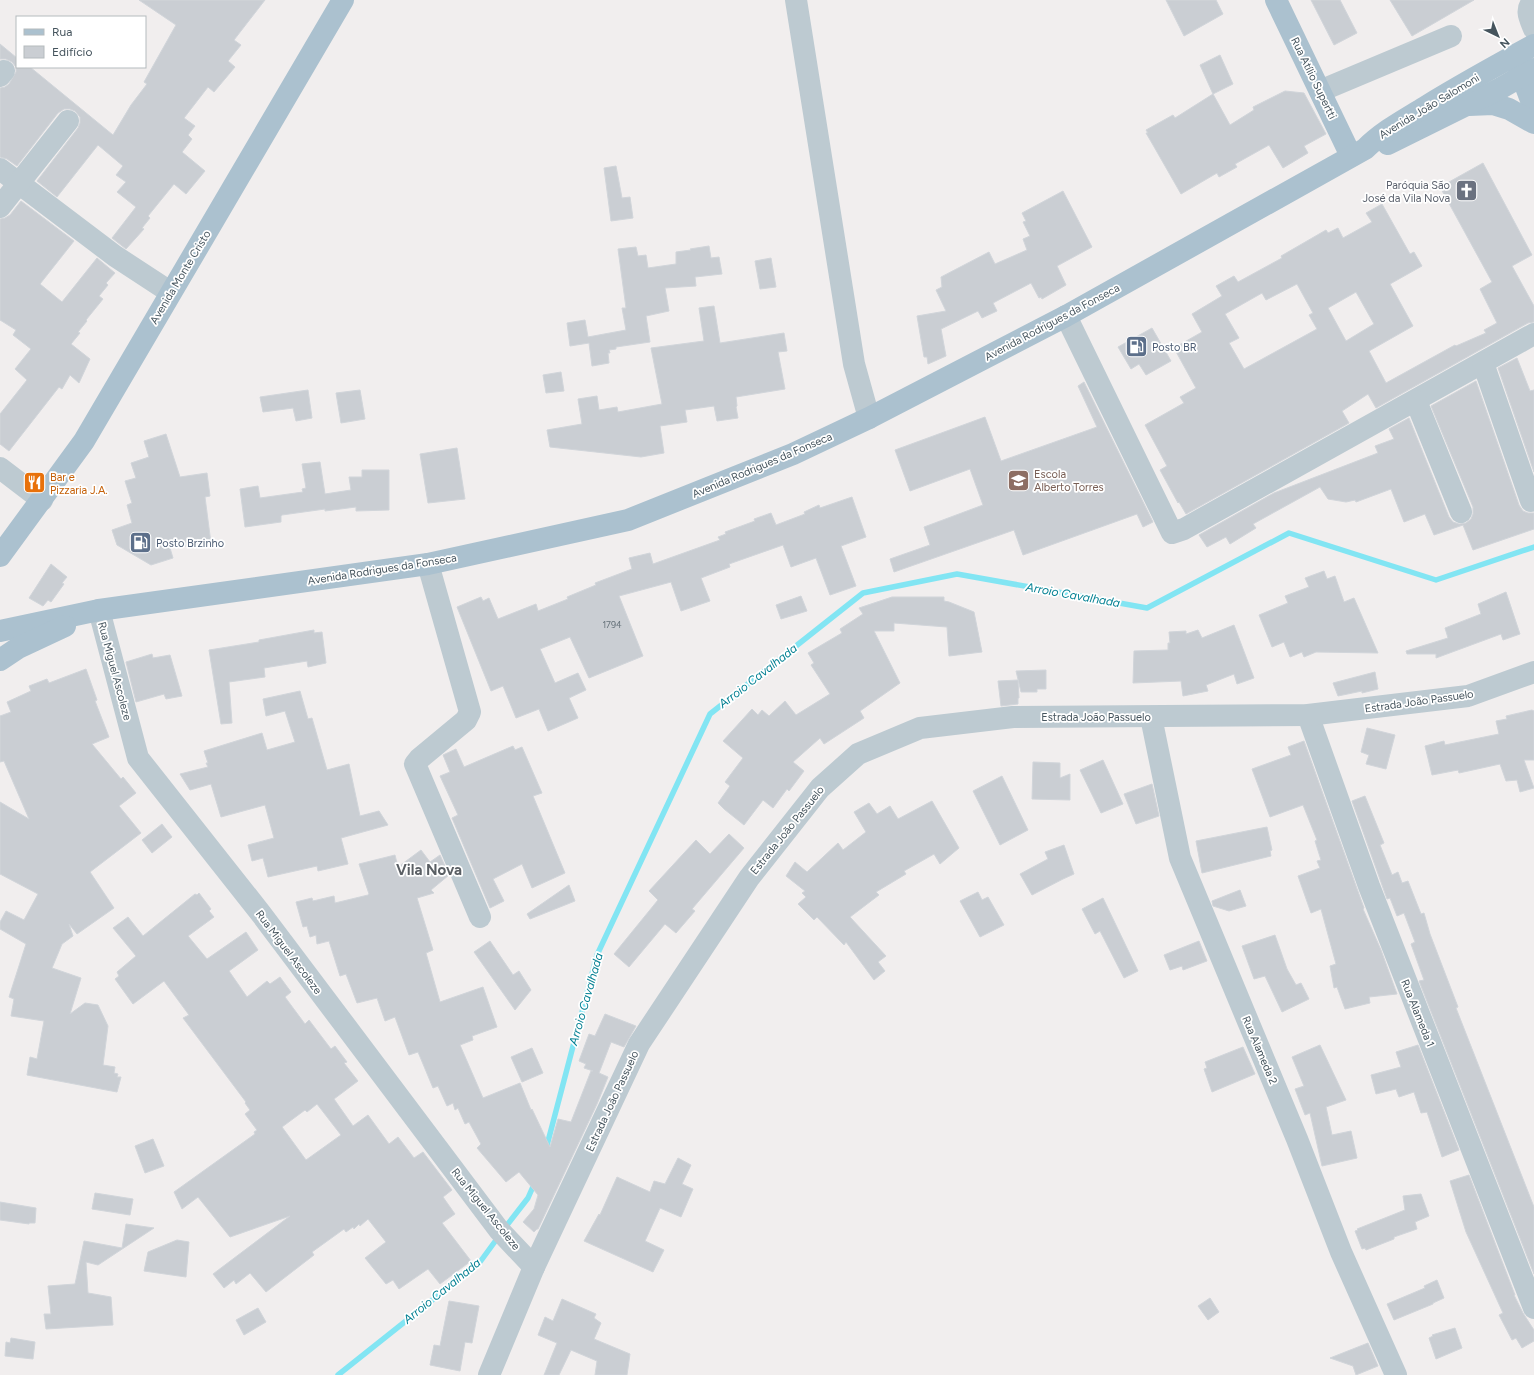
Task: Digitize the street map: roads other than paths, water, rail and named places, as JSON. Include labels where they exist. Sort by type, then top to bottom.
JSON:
[{"type":"main road","name":"Avenida Monte Cristo","points":[[2,552],[42,500],[84,441],[170,292],[343,0]]},
{"type":"main road","name":"Rua Atílio Supertti","points":[[1276,0],[1320,91],[1358,153]]},
{"type":"main road","name":"Avenida João Salomoni","points":[[1358,153],[1393,142],[1466,105],[1494,80],[1514,56],[1534,45]]},
{"type":"main road","points":[[1514,56],[1528,72],[1534,108]]},
{"type":"main road","name":"Avenida João Salomoni","points":[[1358,153],[1387,130],[1447,94],[1528,72]]},
{"type":"main road","points":[[1494,80],[1534,122]]},
{"type":"main road","points":[[1466,105],[1493,104],[1509,109],[1534,122]]},
{"type":"main road","name":"Avenida Rodrigues da Fonseca","points":[[0,631],[98,610],[428,564],[628,520],[793,454],[869,418],[1066,316],[1358,153]]},
{"type":"main road","name":"Avenida Rodrigues da Fonseca","points":[[0,660],[18,648],[98,610]]},
{"type":"street","points":[[796,0],[854,364],[869,418]]},
{"type":"street","points":[[1534,1],[1530,4],[1528,13],[1534,29]]},
{"type":"street","points":[[1320,91],[1451,36]]},
{"type":"street","points":[[0,207],[68,121]]},
{"type":"street","points":[[0,169],[115,256],[170,292]]},
{"type":"street","points":[[1066,316],[1172,533],[1184,530],[1534,334]]},
{"type":"street","points":[[1483,363],[1531,501]]},
{"type":"street","points":[[1416,401],[1461,512]]},
{"type":"street","points":[[0,468],[42,500]]},
{"type":"street","points":[[428,564],[470,712],[466,720],[415,764],[480,917]]},
{"type":"street","name":"Rua Miguel Ascoleze","points":[[98,610],[138,758],[262,915],[499,1230],[534,1268]]},
{"type":"street","name":"Estrada João Passuelo","points":[[489,1375],[534,1268],[639,1044],[749,878],[820,788],[858,754],[920,728],[1013,717],[1308,715],[1468,696],[1534,672]]},
{"type":"street","name":"Rua Alameda 1","points":[[1308,715],[1368,886],[1534,1308]]},
{"type":"street","name":"Rua Alameda 2","points":[[1151,717],[1180,858],[1297,1139],[1341,1252],[1396,1375]]},
{"type":"waterway","name":"Arroio Cavalhada","points":[[546,1149],[597,955],[710,714],[863,593],[957,574],[1147,608],[1289,533],[1436,580],[1534,547]]},
{"type":"waterway","name":"Arroio Cavalhada","points":[[504,1229],[528,1198],[535,1182]]},
{"type":"waterway","name":"Arroio Cavalhada","points":[[338,1375],[480,1262],[499,1236]]},
{"type":"place","name":"Paróquia São José da Vila Nova","points":[[1466,191]]},
{"type":"place","name":"Posto BR","points":[[1136,347]]},
{"type":"place","name":"Escola Alberto Torres","points":[[1018,480]]},
{"type":"place","name":"Bar e Pizzaria J.A.","points":[[34,483]]},
{"type":"place","name":"Posto Brzinho","points":[[141,543]]},
{"type":"district","name":"Vila Nova","points":[[429,870]]}]
